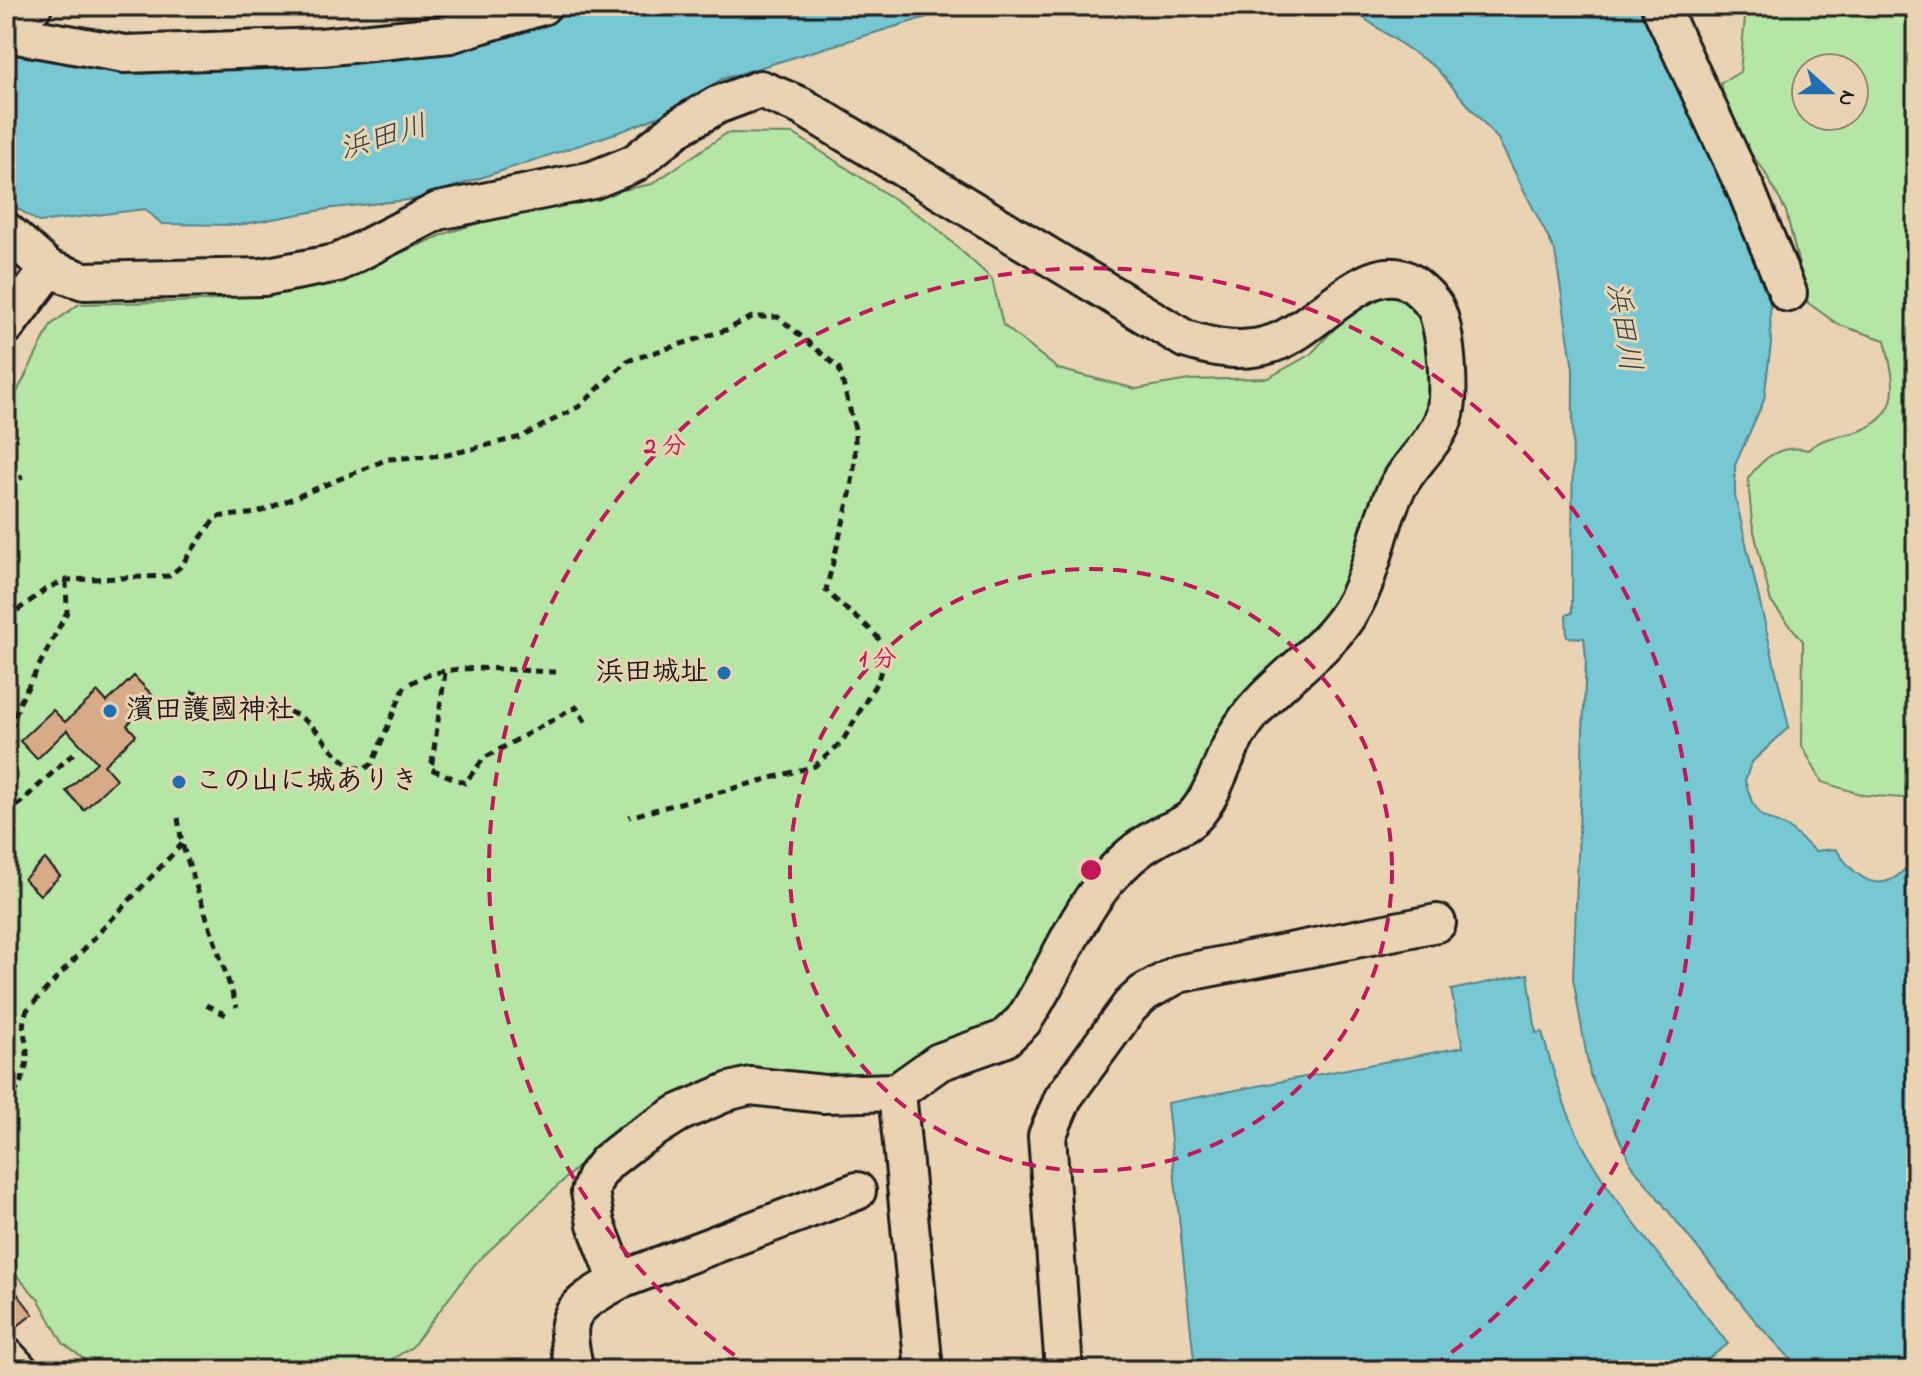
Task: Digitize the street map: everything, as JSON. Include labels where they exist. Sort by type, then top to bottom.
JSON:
[{"type":"street","points":[[6,9],[33,6]]},
{"type":"street","points":[[6,33],[125,54],[321,47],[450,34],[542,6]]},
{"type":"street","points":[[1660,6],[1747,192],[1788,293]]},
{"type":"street","points":[[6,231],[49,269],[97,282],[263,277],[315,270],[337,263],[438,211],[593,180],[614,172],[635,163],[679,127],[717,105],[760,89],[801,106],[1185,339],[1212,348],[1271,345],[1298,333],[1356,287],[1374,277],[1406,280],[1435,307],[1441,331],[1447,405],[1443,420],[1396,489],[1363,587],[1346,618],[1324,644],[1264,698],[1242,726],[1197,813],[1184,825],[1157,837],[1128,856],[1104,883],[1023,1021],[1004,1039],[939,1062],[897,1092],[824,1094],[750,1086],[730,1091],[679,1113],[631,1143],[607,1162],[596,1176],[590,1192],[596,1224],[618,1281]]},
{"type":"street","points":[[6,326],[49,269]]},
{"type":"street","points":[[1064,1370],[1047,1136],[1063,1098],[1130,1006],[1144,993],[1178,974],[1437,923]]},
{"type":"street","points":[[897,1092],[924,1370]]},
{"type":"street","points":[[575,1370],[569,1333],[571,1313],[585,1299],[618,1281],[857,1191]]},
{"type":"street","points":[[6,1356],[19,1370]]},
{"type":"path","points":[[6,619],[46,589],[66,580],[169,576],[180,567],[216,517],[257,513],[388,459],[447,455],[521,437],[580,406],[627,361],[712,335],[752,317],[778,317],[798,330],[839,368],[855,429],[855,461],[826,590],[840,606],[877,634],[887,651],[878,680],[842,742],[815,766],[629,817]]},
{"type":"path","points":[[6,482],[23,477]]},
{"type":"path","points":[[6,743],[19,704],[67,612],[66,580]]},
{"type":"path","points":[[6,613],[16,612]]},
{"type":"path","points":[[289,712],[307,718],[345,763],[364,769],[372,764],[404,688],[414,680],[445,673],[559,672]]},
{"type":"path","points":[[445,673],[431,769],[465,783],[484,758],[576,707],[586,723]]},
{"type":"path","points":[[191,693],[280,708]]},
{"type":"path","points":[[6,816],[77,750]]},
{"type":"path","points":[[178,818],[182,844],[237,1007]]},
{"type":"path","points":[[6,1107],[22,1081],[27,1054],[21,1024],[27,1010],[182,844]]},
{"type":"path","points":[[206,1005],[226,1015]]},
{"type":"green space","points":[[1746,6],[1916,6],[1916,799],[1863,795],[1822,782],[1802,746],[1803,641],[1771,602],[1752,523],[1748,478],[1774,454],[1789,449],[1808,450],[1820,442],[1860,431],[1875,423],[1890,404],[1893,380],[1885,340],[1839,325],[1808,303],[1786,211],[1763,169],[1729,125],[1721,83],[1740,72]]},
{"type":"green space","points":[[727,133],[794,134],[931,223],[992,279],[1003,325],[1058,369],[1136,389],[1189,380],[1268,378],[1311,354],[1367,293],[1404,296],[1419,312],[1428,336],[1432,401],[1356,571],[1322,623],[1202,787],[1017,1013],[900,1076],[810,1085],[612,1141],[587,1158],[475,1264],[412,1347],[374,1370],[130,1370],[89,1363],[63,1343],[39,1300],[6,1264],[6,406],[11,404],[51,325],[79,304],[205,301],[329,284],[447,233],[507,214],[652,184]]},
{"type":"water","name":"浜田川","points":[[591,6],[963,6],[722,79],[665,114],[622,131],[417,199],[333,208],[239,225],[162,224],[145,209],[39,222],[6,201],[6,49],[142,74],[428,56],[512,35]]},
{"type":"water","name":"浜田川","points":[[1317,6],[1640,6],[1769,273],[1771,343],[1764,400],[1735,465],[1735,496],[1789,727],[1751,763],[1745,781],[1752,802],[1762,816],[1789,828],[1815,851],[1836,849],[1865,879],[1885,882],[1896,877],[1916,854],[1916,1022],[1910,1029],[1911,1054],[1916,1059],[1916,1370],[1801,1370],[1757,1323],[1631,1164],[1590,1075],[1573,978],[1586,658],[1584,638],[1567,637],[1566,615],[1572,613],[1573,369],[1555,251],[1498,139],[1436,68],[1362,17]]},
{"type":"water","points":[[1528,974],[1536,1033],[1542,1032],[1559,1089],[1591,1161],[1632,1220],[1728,1344],[1693,1370],[1195,1370],[1167,1103],[1463,1047],[1451,990]]},
{"type":"building","name":"濱田護國神社","points":[[134,676],[155,698],[127,725],[136,735],[104,765],[116,779],[84,810],[66,791],[97,762],[67,730],[37,759],[20,741],[53,710],[65,722],[98,692],[107,702]]},
{"type":"building","points":[[45,859],[60,876],[40,895],[24,879]]},
{"type":"building","points":[[6,1279],[33,1314],[6,1335]]},
{"type":"place","name":"浜田城址","points":[[724,673]]},
{"type":"place","name":"濱田護國神社","points":[[110,711]]},
{"type":"place","name":"この山に城ありき","points":[[179,782]]}]
